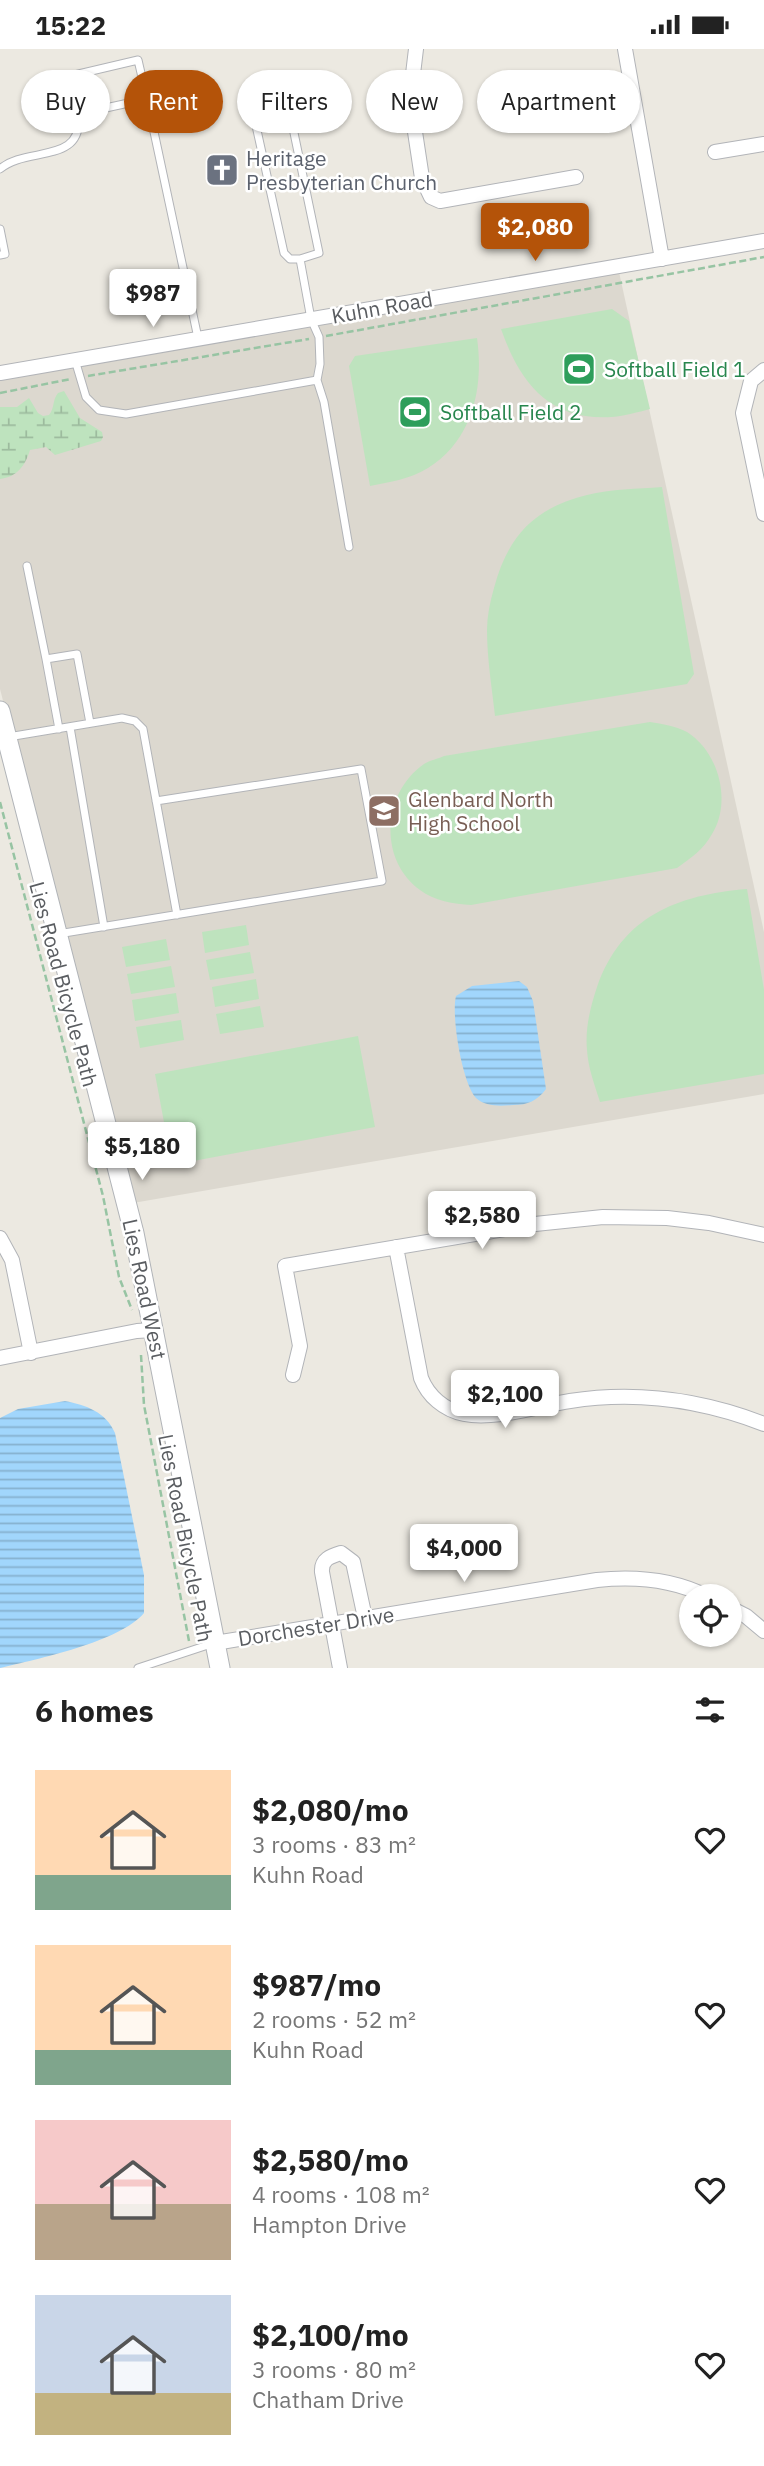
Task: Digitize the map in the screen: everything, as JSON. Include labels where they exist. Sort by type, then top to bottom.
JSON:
[{"type":"street","points":[[416,49],[410,99],[428,201],[576,177]]},
{"type":"street","points":[[625,49],[662,259]]},
{"type":"street","points":[[715,152],[764,144]]},
{"type":"street","name":"Kuhn Road","points":[[0,373],[764,241]]},
{"type":"street","points":[[764,370],[751,381],[744,404],[744,425],[764,514]]},
{"type":"street","name":"Lies Road West","points":[[0,711],[134,1233],[145,1330],[220,1668]]},
{"type":"street","points":[[293,1375],[300,1346],[285,1266],[563,1220],[603,1217],[667,1218],[709,1223],[764,1235]]},
{"type":"street","points":[[0,1238],[12,1260],[31,1353]]},
{"type":"street","points":[[397,1247],[421,1378],[431,1395],[452,1411],[490,1415],[573,1401],[614,1397],[649,1398],[705,1406],[764,1424]]},
{"type":"street","points":[[0,1358],[145,1330]]},
{"type":"street","points":[[340,1668],[322,1567],[328,1557],[341,1553],[353,1562],[365,1618]]},
{"type":"street","name":"Dorchester Drive","points":[[215,1643],[619,1578],[661,1581],[679,1586]]},
{"type":"street","points":[[742,1614],[764,1631]]},
{"type":"lane","points":[[95,70],[138,60],[140,70]]},
{"type":"lane","points":[[0,169],[10,162],[69,145],[77,133]]},
{"type":"lane","points":[[154,133],[198,338]]},
{"type":"lane","points":[[258,133],[284,253],[290,260],[319,253],[294,133]]},
{"type":"lane","points":[[0,229],[5,254],[0,255]]},
{"type":"lane","points":[[300,259],[312,319],[319,337],[320,364],[317,380],[324,402],[349,547]]},
{"type":"lane","points":[[75,360],[86,397],[99,410],[126,414],[317,380]]},
{"type":"lane","points":[[27,566],[59,729]]},
{"type":"lane","points":[[46,659],[77,654],[90,723]]},
{"type":"lane","points":[[7,737],[122,718],[135,721],[143,729],[177,915]]},
{"type":"lane","points":[[69,727],[104,927]]},
{"type":"lane","points":[[57,934],[382,881],[361,769],[156,801]]},
{"type":"lane","points":[[138,1668],[215,1643]]},
{"type":"path","points":[[329,335],[764,257]]},
{"type":"path","points":[[91,375],[313,338]]},
{"type":"path","points":[[0,393],[74,378]]},
{"type":"path","name":"Lies Road Bicycle Path","points":[[0,802],[103,1196],[119,1277],[132,1309],[145,1330],[142,1366],[144,1405],[191,1651]]},
{"type":"shaded area","name":"Glenbard North High School","points":[[619,272],[764,932],[764,1094],[133,1203],[0,689],[0,380]]},
{"type":"green space","name":"Softball Field 1","points":[[612,309],[629,321],[650,409],[617,416],[590,417],[571,413],[554,405],[528,382],[501,329]]},
{"type":"green space","name":"Softball Field 2","points":[[477,338],[479,375],[476,393],[472,411],[456,443],[421,472],[400,480],[370,486],[349,366],[355,356]]},
{"type":"green space","points":[[64,391],[80,418],[102,432],[101,441],[55,455],[46,447],[30,450],[20,470],[0,479],[0,407],[17,407],[29,398],[38,413],[49,415],[56,396]]},
{"type":"green space","points":[[662,487],[694,674],[687,684],[495,716],[488,652],[488,619],[500,570],[516,539],[538,516],[568,501],[605,491]]},
{"type":"green space","points":[[650,722],[683,730],[698,741],[707,752],[719,779],[721,807],[712,834],[701,849],[677,868],[471,905],[431,897],[406,877],[397,862],[390,827],[393,809],[410,777],[426,763],[444,756]]},
{"type":"green space","points":[[747,889],[764,990],[764,1074],[600,1102],[589,1063],[587,1026],[597,987],[621,943],[637,926],[675,904],[721,892]]},
{"type":"green space","points":[[246,925],[249,945],[205,953],[202,932]]},
{"type":"green space","points":[[166,939],[170,960],[126,967],[122,947]]},
{"type":"green space","points":[[250,952],[254,973],[210,980],[206,960]]},
{"type":"green space","points":[[171,966],[175,987],[131,994],[127,974]]},
{"type":"green space","points":[[256,979],[259,999],[215,1007],[212,987]]},
{"type":"green space","points":[[176,993],[179,1013],[135,1021],[132,1000]]},
{"type":"green space","points":[[260,1006],[264,1027],[220,1034],[216,1014]]},
{"type":"green space","points":[[181,1020],[184,1040],[140,1048],[136,1027]]},
{"type":"green space","points":[[358,1036],[375,1127],[172,1165],[155,1074]]},
{"type":"water","points":[[519,981],[527,987],[533,1001],[546,1089],[528,1103],[503,1106],[488,1104],[476,1098],[466,1078],[456,1033],[456,996],[472,986]]},
{"type":"water","points":[[65,1401],[95,1411],[115,1433],[144,1575],[144,1613],[117,1633],[98,1641],[0,1668],[0,1418],[18,1409]]},
{"type":"place","name":"Heritage Presbyterian Church","points":[[222,170]]},
{"type":"place","name":"Softball Field 1","points":[[579,369]]},
{"type":"place","name":"Softball Field 2","points":[[415,412]]},
{"type":"place","name":"Glenbard North High School","points":[[384,811]]}]
